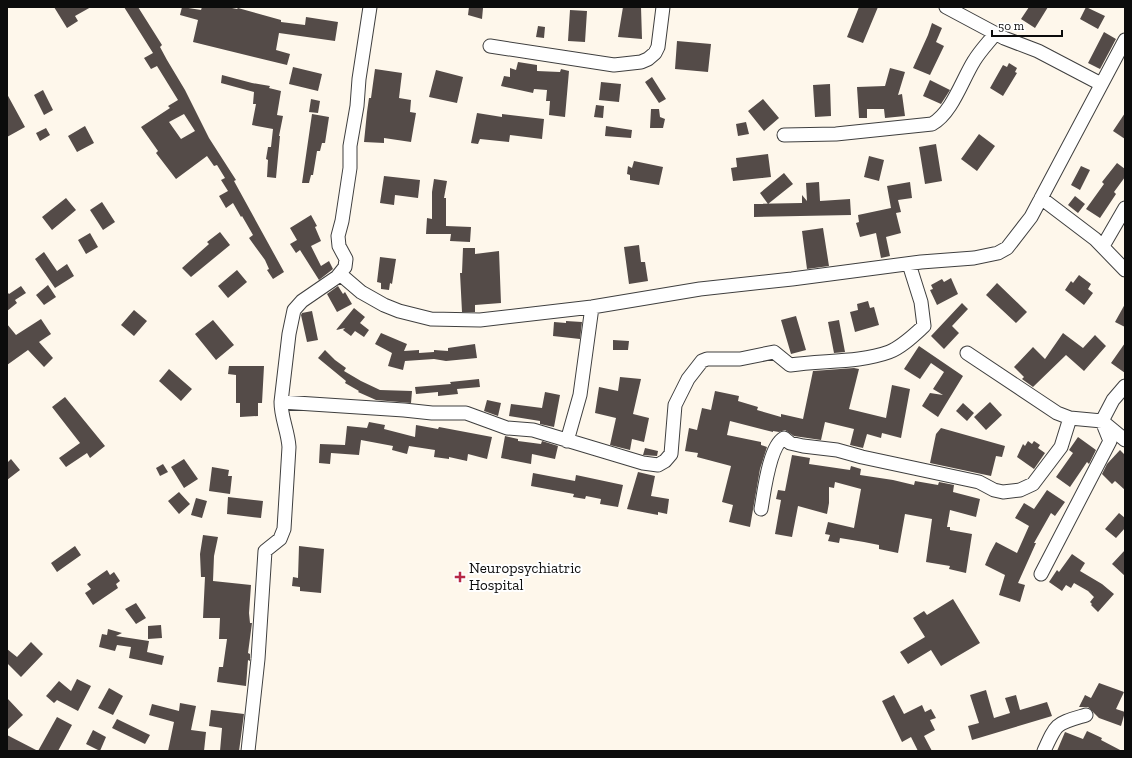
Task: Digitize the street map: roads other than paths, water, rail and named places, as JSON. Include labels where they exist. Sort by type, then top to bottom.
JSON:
[{"type":"street","points":[[248,751],[258,659],[265,552],[280,539],[284,529],[289,447],[288,435],[282,416],[281,402],[287,368],[289,334],[294,310],[302,302],[340,274],[345,266],[346,259],[340,246],[338,236],[350,168],[350,146],[357,106],[359,79],[370,7]]},
{"type":"street","points":[[490,46],[614,65],[640,62],[648,59],[658,46],[663,7]]},
{"type":"street","points":[[946,7],[995,34],[1038,51],[1101,84]]},
{"type":"street","points":[[784,135],[836,134],[932,124],[940,119],[946,111],[975,59],[995,34]]},
{"type":"street","points":[[340,274],[361,292],[384,306],[431,319],[480,320],[592,306],[700,289],[909,264],[974,258],[998,253],[1006,248],[1018,235],[1031,217],[1125,40]]},
{"type":"street","points":[[1041,198],[1102,246],[1125,270]]},
{"type":"street","points":[[1102,246],[1125,208]]},
{"type":"street","points":[[281,402],[432,413],[466,413],[507,428],[533,430],[643,463],[658,465],[665,461],[671,454],[675,405],[678,396],[688,379],[702,361],[707,359],[740,359],[774,352],[790,365],[835,360],[854,360],[891,351],[924,326],[921,302],[909,264]]},
{"type":"street","points":[[568,441],[580,395],[592,306]]},
{"type":"street","points":[[967,353],[1057,413],[1070,418],[1102,421],[1125,440]]},
{"type":"street","points":[[1041,574],[1110,441],[1102,421],[1113,400],[1125,386]]},
{"type":"street","points":[[761,509],[774,450],[780,440],[784,438],[790,443],[837,450],[862,457],[979,482],[994,490],[1010,492],[1020,490],[1032,484],[1061,447],[1070,418]]},
{"type":"street","points":[[1044,751],[1054,728],[1063,722],[1086,715]]},
{"type":"place","name":"Neuropsychiatric Hospital","points":[[460,577]]}]
